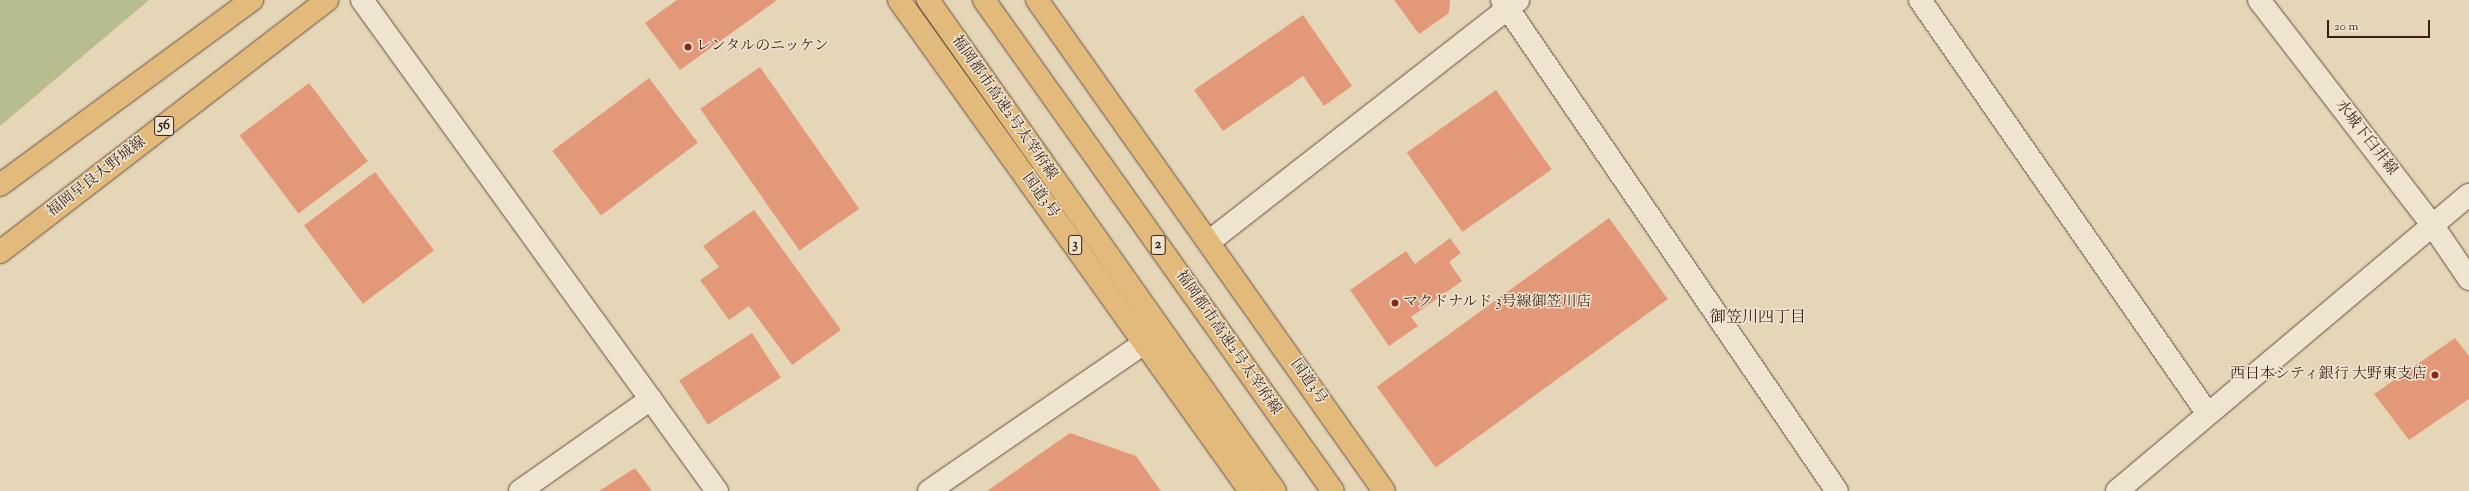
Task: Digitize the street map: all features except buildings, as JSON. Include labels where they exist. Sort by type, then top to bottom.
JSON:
[{"type":"main road","points":[[0,185],[252,0]]},
{"type":"main road","name":"福岡早良大野城線","points":[[0,252],[327,0]]},
{"type":"main road","name":"国道3号","points":[[899,0],[1146,342],[1250,491]]},
{"type":"main road","name":"福岡都市高速2号太宰府線","points":[[928,0],[1275,491]]},
{"type":"main road","name":"福岡都市高速2号太宰府線","points":[[984,0],[1332,491]]},
{"type":"main road","name":"国道3号","points":[[1037,0],[1210,241],[1384,491]]},
{"type":"street","points":[[362,0],[717,491]]},
{"type":"street","points":[[1920,0],[2208,414]]},
{"type":"street","name":"水城下臼井線","points":[[2259,0],[2433,226],[2469,279]]},
{"type":"street","points":[[1210,241],[1509,2],[1837,491]]},
{"type":"street","points":[[2117,491],[2469,195]]},
{"type":"street","points":[[929,491],[1146,342]]},
{"type":"street","points":[[520,491],[651,399]]},
{"type":"green space","points":[[0,0],[149,0],[0,126]]},
{"type":"place","name":"レンタルのニッケン","points":[[688,47]]},
{"type":"place","name":"マクドナルド 3号線御笠川店","points":[[1395,303]]},
{"type":"place","name":"西日本シティ銀行 大野東支店","points":[[2435,375]]},
{"type":"district","name":"御笠川四丁目","points":[[1758,319]]}]
